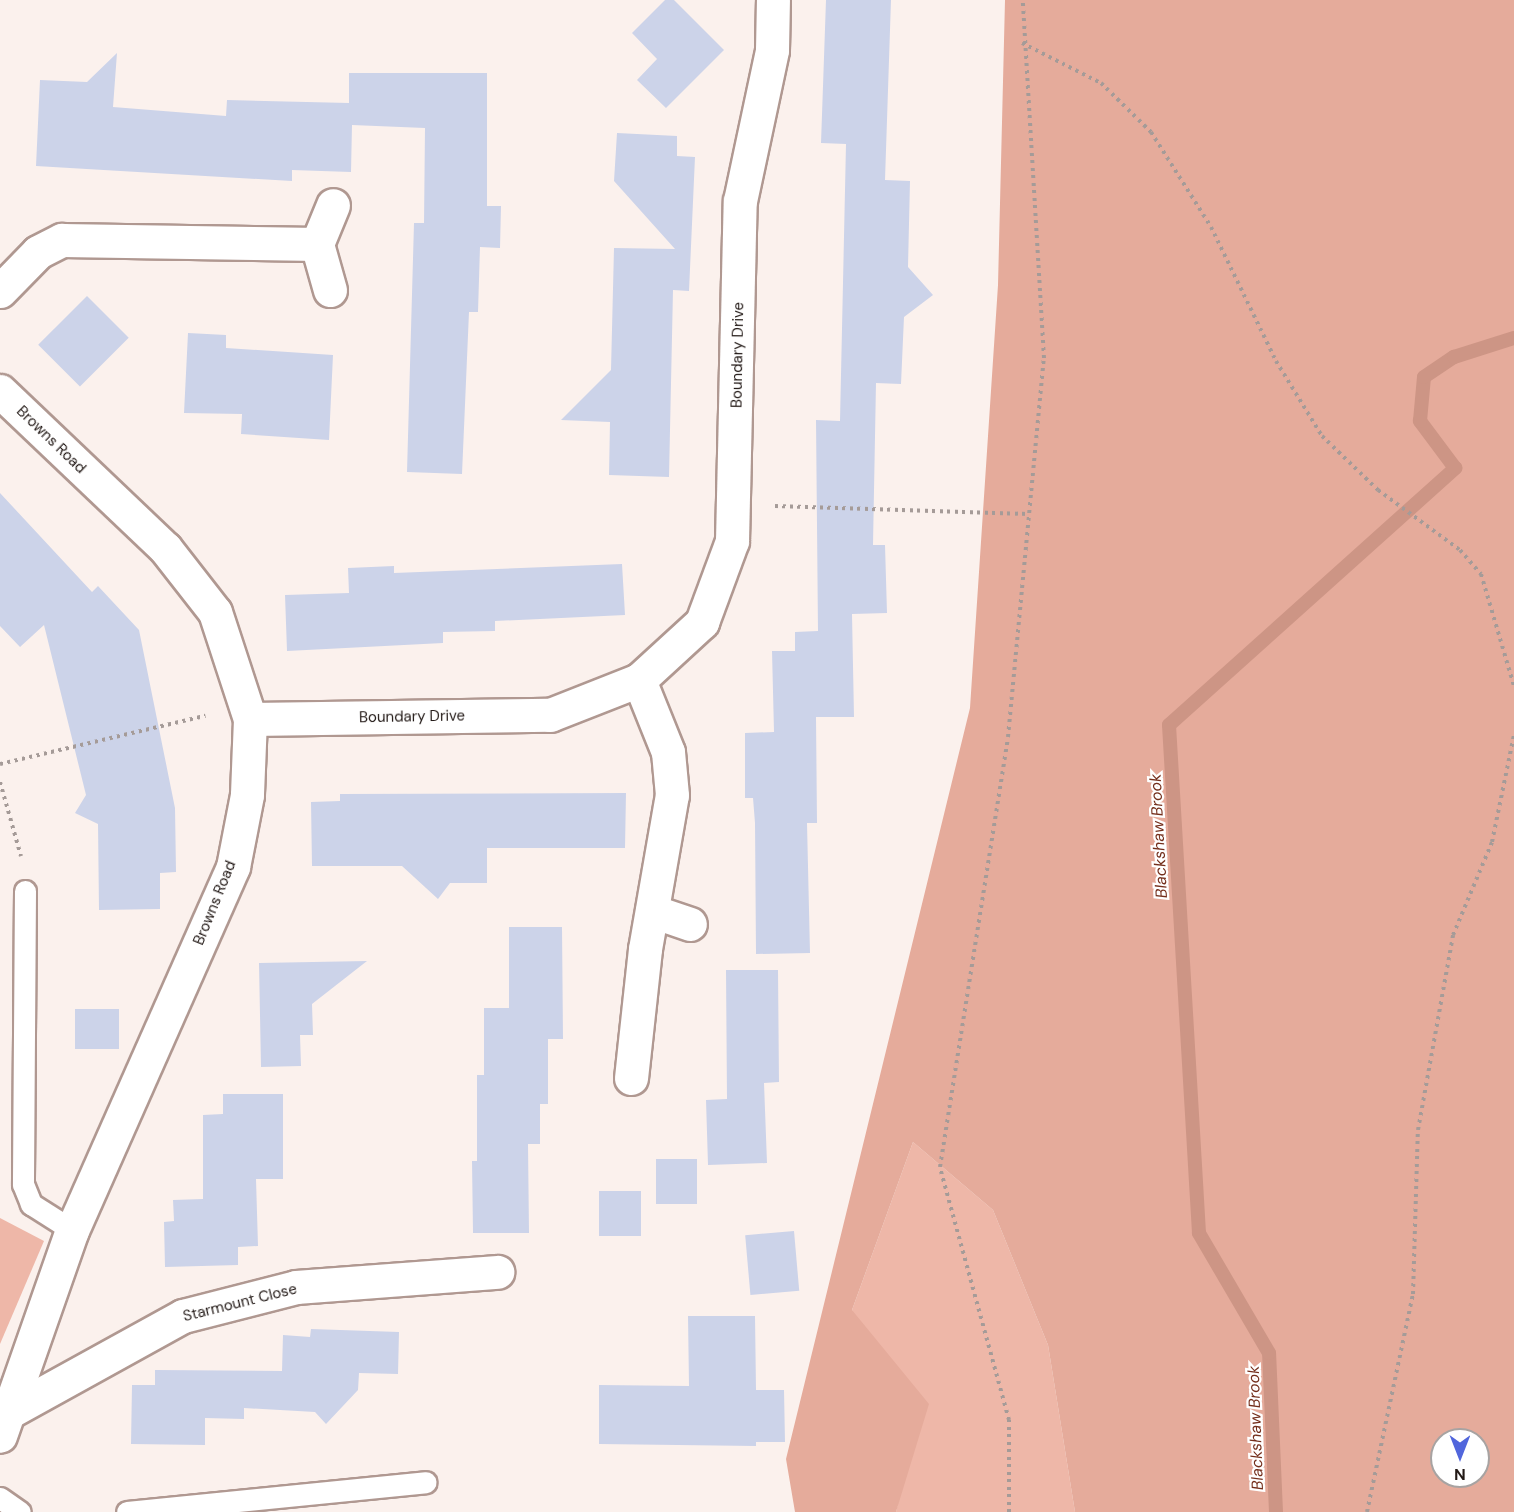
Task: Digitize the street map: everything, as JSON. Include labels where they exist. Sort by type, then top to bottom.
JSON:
[{"type":"street","name":"Boundary Drive","points":[[248,713],[550,715],[639,680],[702,621],[721,583],[735,505],[740,201],[772,50],[773,0]]},
{"type":"street","points":[[330,290],[316,244],[333,205]]},
{"type":"street","points":[[0,291],[38,252],[62,240],[316,244]]},
{"type":"street","name":"Browns Road","points":[[0,391],[165,548],[214,612],[248,713],[247,795],[233,867],[72,1230],[3,1424]]},
{"type":"street","points":[[631,1078],[652,911],[672,795],[668,752],[639,680]]},
{"type":"street","points":[[652,911],[690,924]]},
{"type":"street","name":"Starmount Close","points":[[3,1424],[183,1316],[297,1287],[497,1272]]},
{"type":"lane","points":[[26,891],[23,1184],[31,1204],[72,1230]]},
{"type":"lane","points":[[127,1512],[271,1505],[425,1482]]},
{"type":"lane","points":[[0,1498],[20,1512]]},
{"type":"path","points":[[1009,1512],[1009,1420],[940,1167],[1008,737],[1044,358],[1022,43],[1023,0]]},
{"type":"path","points":[[1022,43],[1101,83],[1151,132],[1211,227],[1276,361],[1323,436],[1389,499],[1432,530],[1481,574],[1514,686]]},
{"type":"path","points":[[735,505],[1029,514]]},
{"type":"path","points":[[0,764],[248,713]]},
{"type":"path","points":[[1367,1512],[1413,1294],[1418,1130],[1453,935],[1492,842],[1514,735]]},
{"type":"path","points":[[0,782],[19,843],[26,891]]},
{"type":"shaded area","points":[[1005,0],[1514,0],[1514,1512],[1075,1512],[1048,1345],[993,1210],[913,1142],[852,1310],[929,1404],[896,1512],[795,1512],[786,1459],[970,708],[998,285]]},
{"type":"shaded area","points":[[913,1142],[993,1210],[1048,1345],[1075,1512],[896,1512],[902,1486],[852,1310]]},
{"type":"shaded area","points":[[0,1218],[44,1241],[0,1344]]},
{"type":"building","points":[[665,0],[674,0],[724,50],[666,108],[637,80],[657,59],[632,33]]},
{"type":"building","points":[[826,0],[891,0],[885,180],[910,181],[908,267],[933,295],[904,317],[901,384],[876,383],[873,545],[885,545],[887,613],[852,614],[854,717],[816,717],[817,823],[807,823],[810,953],[756,954],[755,823],[753,798],[745,798],[745,733],[774,732],[772,651],[795,651],[795,632],[818,631],[816,420],[840,421],[846,144],[821,143]]},
{"type":"building","points":[[117,53],[113,107],[226,116],[227,100],[349,103],[349,73],[487,73],[487,206],[501,206],[500,248],[480,247],[478,312],[469,312],[462,474],[407,472],[414,223],[424,223],[425,128],[352,125],[351,172],[292,170],[292,181],[36,166],[40,80],[87,82]]},
{"type":"building","points":[[617,133],[677,136],[677,156],[695,157],[689,291],[673,290],[669,477],[609,475],[610,422],[561,420],[611,370],[614,248],[675,249],[614,181]]},
{"type":"building","points":[[87,296],[129,338],[80,387],[38,345]]},
{"type":"building","points":[[188,333],[226,335],[226,348],[333,355],[329,440],[241,434],[242,414],[184,413]]},
{"type":"building","points":[[0,493],[92,592],[98,586],[139,630],[175,808],[176,872],[160,873],[160,909],[99,910],[98,824],[75,813],[86,795],[44,625],[20,647],[0,626]]},
{"type":"building","points":[[622,564],[625,615],[495,621],[495,631],[443,632],[443,643],[287,651],[285,595],[349,593],[348,568],[394,566],[394,573]]},
{"type":"building","points":[[626,793],[625,848],[487,848],[487,883],[450,883],[438,899],[402,866],[312,866],[311,802],[340,801],[340,794]]},
{"type":"building","points":[[509,927],[562,927],[563,1039],[548,1039],[548,1104],[540,1104],[540,1144],[528,1144],[529,1233],[473,1233],[472,1161],[477,1161],[477,1075],[484,1075],[484,1008],[509,1008]]},
{"type":"building","points":[[367,961],[312,1004],[313,1035],[300,1035],[301,1066],[261,1067],[259,963]]},
{"type":"building","points":[[726,970],[778,970],[779,1082],[764,1083],[767,1163],[708,1165],[706,1100],[727,1099]]},
{"type":"building","points":[[75,1009],[119,1009],[119,1049],[75,1049]]},
{"type":"building","points":[[223,1094],[283,1094],[283,1179],[256,1179],[258,1246],[238,1247],[238,1265],[165,1267],[164,1222],[174,1221],[173,1200],[203,1199],[203,1115],[223,1114]]},
{"type":"building","points":[[656,1159],[697,1159],[697,1204],[656,1204]]},
{"type":"building","points":[[599,1191],[641,1191],[641,1236],[599,1236]]},
{"type":"building","points":[[794,1231],[799,1291],[750,1295],[745,1235]]},
{"type":"building","points":[[688,1316],[755,1316],[756,1390],[784,1390],[785,1442],[756,1442],[756,1446],[599,1444],[599,1385],[689,1386]]},
{"type":"building","points":[[311,1329],[399,1332],[398,1374],[359,1373],[358,1390],[326,1424],[315,1412],[244,1408],[244,1419],[205,1418],[205,1445],[131,1444],[132,1385],[155,1385],[155,1370],[282,1371],[283,1335],[310,1337]]},
{"type":"waterway","name":"Blackshaw Brook","points":[[1276,1512],[1269,1353],[1199,1233],[1169,725],[1455,468],[1420,421],[1424,377],[1454,357],[1514,338]]}]
